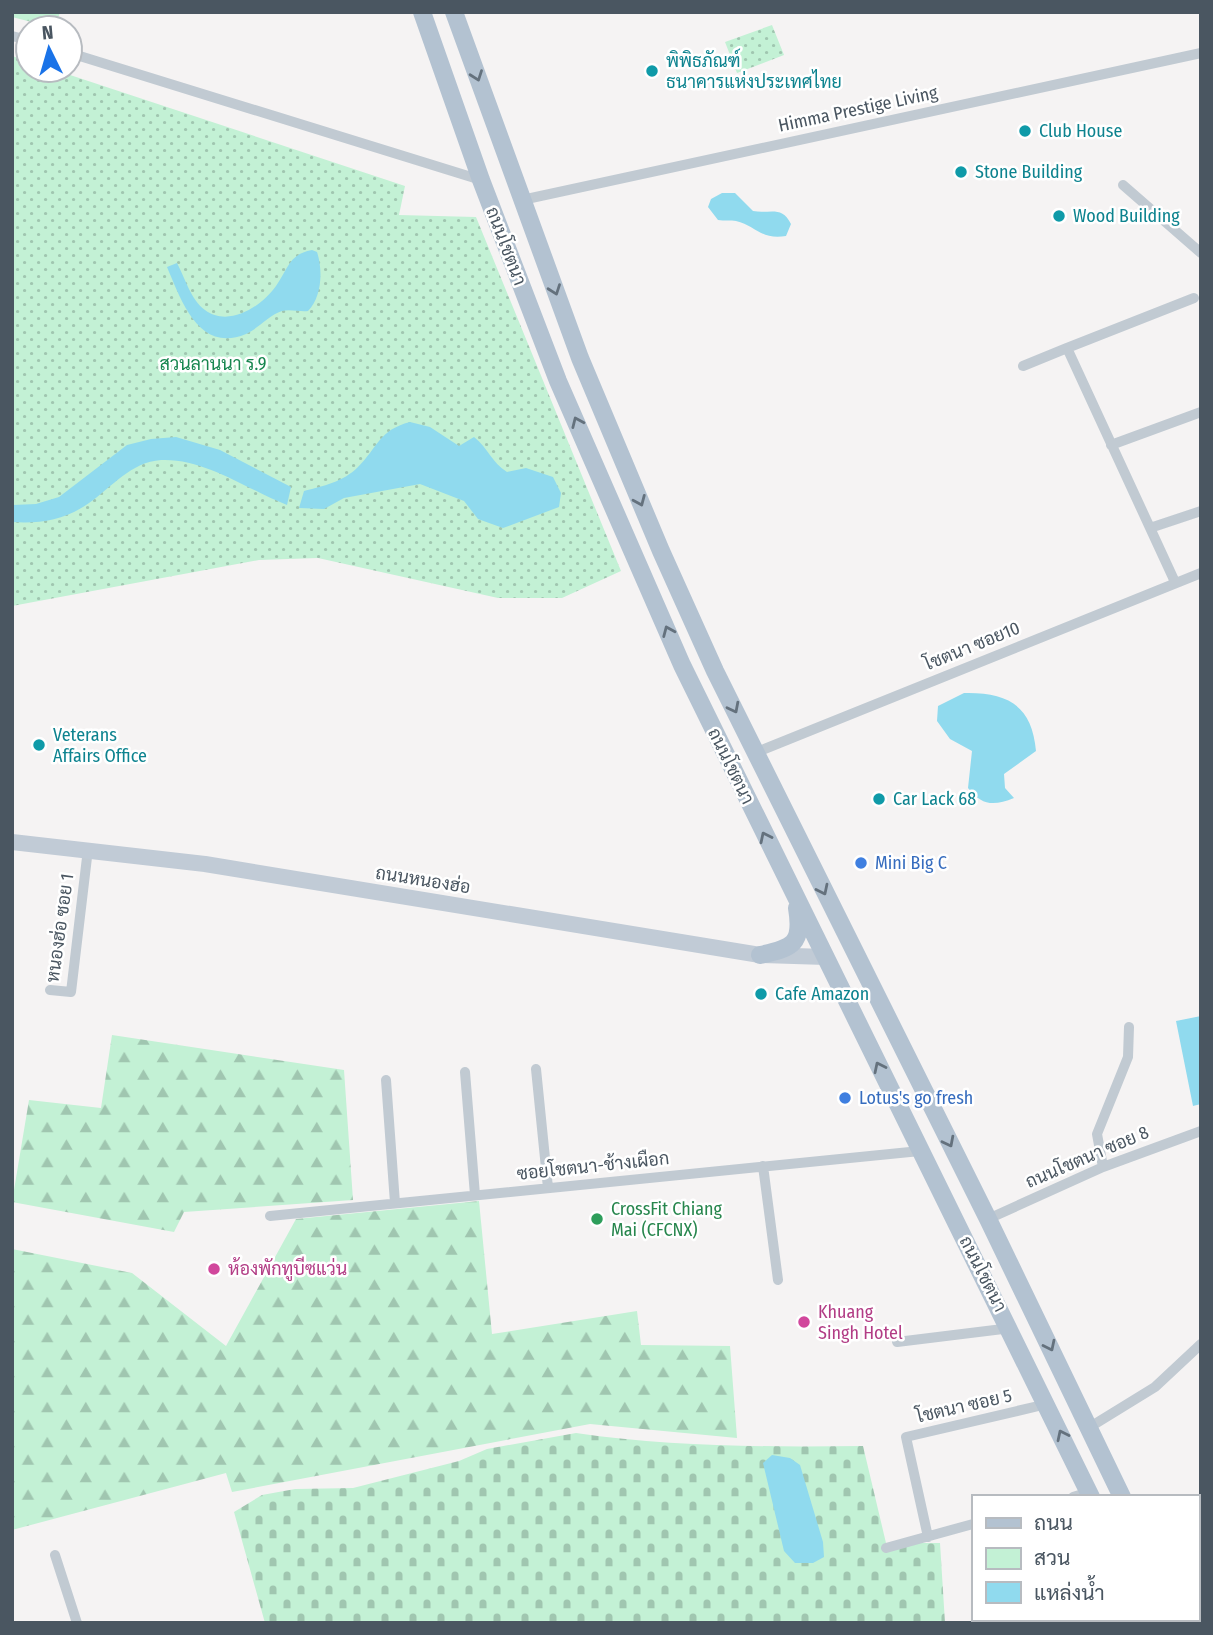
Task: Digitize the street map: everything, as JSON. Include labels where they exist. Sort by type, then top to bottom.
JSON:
[{"type":"main road","name":"ถนนโชตนา","points":[[422,12],[481,180],[558,381],[682,664],[920,1151],[1011,1328],[1047,1404],[1084,1495]]},
{"type":"main road","name":"ถนนโชตนา","points":[[454,12],[599,404],[707,654],[988,1219],[1121,1495]]},
{"type":"main road","points":[[682,664],[707,654]]},
{"type":"main road","name":"ถนนหนองฮ่อ","points":[[12,842],[205,864],[760,955],[826,957]]},
{"type":"main road","points":[[760,955],[786,949],[797,940],[800,925],[795,898]]},
{"type":"main road","points":[[826,957],[852,944]]},
{"type":"street","name":"Himma Prestige Living","points":[[522,200],[1201,53]]},
{"type":"street","points":[[84,57],[481,180]]},
{"type":"street","points":[[1123,185],[1201,253]]},
{"type":"street","points":[[1023,366],[1194,298]]},
{"type":"street","points":[[1067,348],[1175,582]]},
{"type":"street","points":[[1111,445],[1201,412]]},
{"type":"street","points":[[1150,528],[1201,511]]},
{"type":"street","name":"โชตนา ซอย10","points":[[757,752],[1201,573]]},
{"type":"street","name":"หนองฮ่อ ซอย 1","points":[[50,990],[71,992],[88,849]]},
{"type":"street","points":[[1102,1167],[1097,1134],[1128,1057],[1129,1027]]},
{"type":"street","points":[[536,1069],[548,1188]]},
{"type":"street","points":[[464,1072],[475,1195]]},
{"type":"street","points":[[386,1080],[395,1203]]},
{"type":"street","name":"ถนนโชตนา ซอย 8","points":[[988,1219],[1102,1167],[1201,1131]]},
{"type":"street","name":"ซอยโชตนา-ช้างเผือก","points":[[270,1216],[920,1151]]},
{"type":"street","points":[[763,1167],[778,1280]]},
{"type":"street","points":[[897,1342],[1011,1328]]},
{"type":"street","points":[[1090,1427],[1155,1387],[1201,1344]]},
{"type":"street","name":"โชตนา ซอย 5","points":[[928,1537],[906,1437],[1047,1404]]},
{"type":"street","points":[[886,1549],[972,1524]]},
{"type":"street","points":[[55,1555],[77,1623]]},
{"type":"green space","points":[[12,12],[60,12],[14,14],[12,17]]},
{"type":"green space","points":[[772,25],[784,55],[737,73],[725,42]]},
{"type":"green space","name":"สวนลานนา ร.9","points":[[12,56],[14,84],[84,84],[84,80],[405,186],[399,215],[476,217],[621,571],[562,598],[498,598],[318,558],[259,560],[12,606]]},
{"type":"green space","points":[[112,1035],[344,1070],[353,1200],[184,1212],[174,1232],[12,1202],[29,1100],[101,1108]]},
{"type":"green space","points":[[479,1201],[492,1334],[637,1311],[641,1345],[730,1346],[737,1438],[590,1424],[232,1492],[226,1473],[12,1530],[12,1249],[132,1273],[226,1346],[296,1219]]},
{"type":"green space","points":[[576,1433],[683,1444],[863,1446],[886,1543],[940,1543],[945,1623],[265,1623],[234,1512],[262,1495],[295,1489],[353,1488],[459,1461],[487,1449]]},
{"type":"water","points":[[722,193],[735,193],[753,211],[784,214],[791,224],[786,236],[770,236],[743,223],[718,220],[708,207],[711,199]]},
{"type":"water","points":[[312,250],[317,252],[319,259],[320,283],[313,305],[308,311],[282,311],[246,334],[230,338],[216,337],[194,320],[167,267],[177,263],[192,295],[205,310],[214,315],[234,316],[262,301],[276,286],[290,263],[298,255]]},
{"type":"water","points":[[410,422],[430,427],[459,446],[474,437],[507,472],[526,468],[553,477],[561,493],[559,507],[503,528],[478,519],[464,501],[420,484],[344,498],[324,509],[299,508],[304,491],[333,483],[346,476],[365,460],[385,434]]},
{"type":"water","points":[[176,437],[220,450],[291,487],[287,505],[210,469],[161,460],[131,470],[89,503],[71,513],[42,521],[12,522],[13,505],[36,504],[59,497],[127,445]]},
{"type":"water","points":[[964,693],[993,695],[1005,699],[1015,704],[1029,722],[1036,751],[1004,774],[1005,788],[1014,798],[989,803],[978,798],[968,788],[972,751],[950,739],[937,721],[938,706]]},
{"type":"water","points":[[1201,1016],[1201,1104],[1193,1106],[1176,1021]]},
{"type":"water","points":[[772,1455],[790,1458],[800,1465],[823,1542],[824,1557],[813,1563],[795,1563],[784,1551],[763,1463]]},
{"type":"place","name":"พิพิธภัณฑ์ ธนาคารแห่งประเทศไทย","points":[[652,71]]},
{"type":"place","name":"Club House","points":[[1025,131]]},
{"type":"place","name":"Stone Building","points":[[961,172]]},
{"type":"place","name":"Wood Building","points":[[1059,216]]},
{"type":"place","name":"Veterans Affairs Office","points":[[39,745]]},
{"type":"place","name":"Car Lack 68","points":[[879,799]]},
{"type":"place","name":"Mini Big C","points":[[861,863]]},
{"type":"place","name":"Cafe Amazon","points":[[761,994]]},
{"type":"place","name":"Lotus's go fresh","points":[[845,1098]]},
{"type":"place","name":"CrossFit Chiang Mai (CFCNX)","points":[[597,1219]]},
{"type":"place","name":"ห้องพักทูบีซแว่น","points":[[214,1269]]},
{"type":"place","name":"Khuang Singh Hotel","points":[[804,1322]]}]
